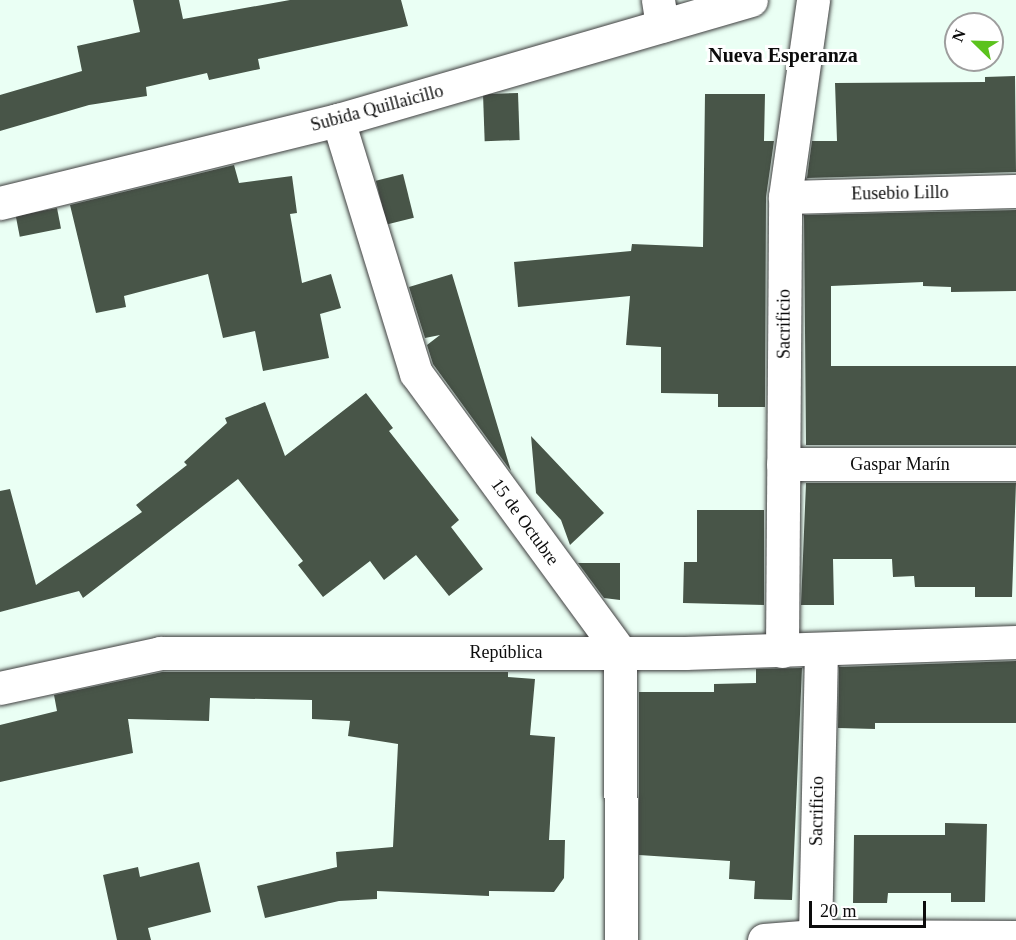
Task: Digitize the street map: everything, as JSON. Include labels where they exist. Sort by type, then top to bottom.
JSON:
[{"type":"street","name":"Subida Quillaicillo","points":[[0,203],[338,120],[660,13],[751,0]]},
{"type":"street","name":"Sacrificio","points":[[782,651],[784,197],[813,0]]},
{"type":"street","name":"15 de Octubre","points":[[338,120],[416,373],[620,652]]},
{"type":"street","name":"Eusebio Lillo","points":[[784,197],[1016,191]]},
{"type":"street","name":"Gaspar Marín","points":[[783,464],[1016,464]]},
{"type":"street","name":"República","points":[[0,688],[160,653],[821,651],[1016,642]]},
{"type":"street","name":"Sacrificio","points":[[815,936],[821,651]]},
{"type":"street","points":[[620,652],[621,940]]},
{"type":"street","points":[[764,940],[815,936],[1016,937]]},
{"type":"building","points":[[133,0],[179,0],[183,19],[290,0],[401,0],[408,26],[258,59],[260,69],[209,80],[207,73],[146,87],[147,96],[89,105],[0,131],[0,95],[82,71],[77,46],[140,32]]},
{"type":"building","points":[[1015,76],[1016,172],[807,178],[812,141],[837,141],[835,83],[985,82],[985,77]]},
{"type":"building","points":[[518,93],[520,140],[485,141],[483,94]]},
{"type":"building","points":[[705,94],[765,94],[764,141],[774,141],[766,197],[765,407],[718,407],[718,394],[661,393],[661,347],[626,345],[630,296],[518,307],[514,262],[631,251],[632,244],[703,247]]},
{"type":"building","points":[[234,165],[239,183],[292,176],[297,213],[290,214],[302,283],[331,274],[341,308],[320,314],[329,358],[263,371],[255,331],[223,338],[208,274],[124,296],[126,307],[96,313],[70,205]]},
{"type":"building","points":[[403,174],[414,218],[387,224],[376,181]]},
{"type":"building","points":[[57,208],[61,229],[20,237],[16,216]]},
{"type":"building","points":[[1016,210],[1016,291],[951,292],[951,287],[923,286],[923,282],[831,286],[831,366],[1016,366],[1016,445],[806,445],[804,215]]},
{"type":"building","points":[[452,274],[511,471],[433,364],[427,345],[440,335],[425,338],[409,287]]},
{"type":"building","points":[[366,393],[393,428],[389,431],[459,520],[451,527],[483,569],[449,596],[416,555],[384,580],[370,561],[323,597],[298,565],[303,561],[238,479],[83,598],[79,591],[0,612],[0,491],[10,489],[36,585],[142,512],[136,505],[187,465],[184,462],[227,423],[225,418],[265,402],[285,456]]},
{"type":"building","points":[[531,436],[604,513],[570,545],[561,520],[536,493]]},
{"type":"building","points":[[806,483],[1016,483],[1012,597],[975,597],[975,587],[915,587],[914,576],[893,577],[892,559],[833,559],[834,605],[801,605]]},
{"type":"building","points":[[697,510],[764,510],[764,605],[683,603],[684,562],[697,562]]},
{"type":"building","points":[[578,563],[620,563],[620,600],[604,598]]},
{"type":"building","points":[[1016,661],[1016,723],[875,723],[875,729],[838,728],[839,667]]},
{"type":"building","points":[[802,668],[792,900],[754,899],[755,881],[729,879],[730,861],[639,855],[639,692],[714,692],[714,684],[756,683],[756,669]]},
{"type":"building","points":[[162,672],[508,672],[508,677],[535,679],[530,735],[555,737],[549,840],[565,840],[564,878],[554,892],[489,891],[489,896],[377,891],[377,899],[339,901],[265,918],[257,886],[337,867],[336,852],[393,847],[398,744],[348,736],[350,721],[312,719],[312,700],[210,698],[209,721],[128,719],[133,753],[0,782],[0,725],[57,711],[54,695]]},
{"type":"building","points":[[945,823],[987,824],[985,902],[951,902],[951,893],[888,893],[887,903],[853,903],[854,835],[945,835]]},
{"type":"building","points":[[199,862],[211,912],[148,928],[151,940],[117,940],[103,875],[138,867],[140,877]]},
{"type":"district","name":"Nueva Esperanza","points":[[783,55]]}]
